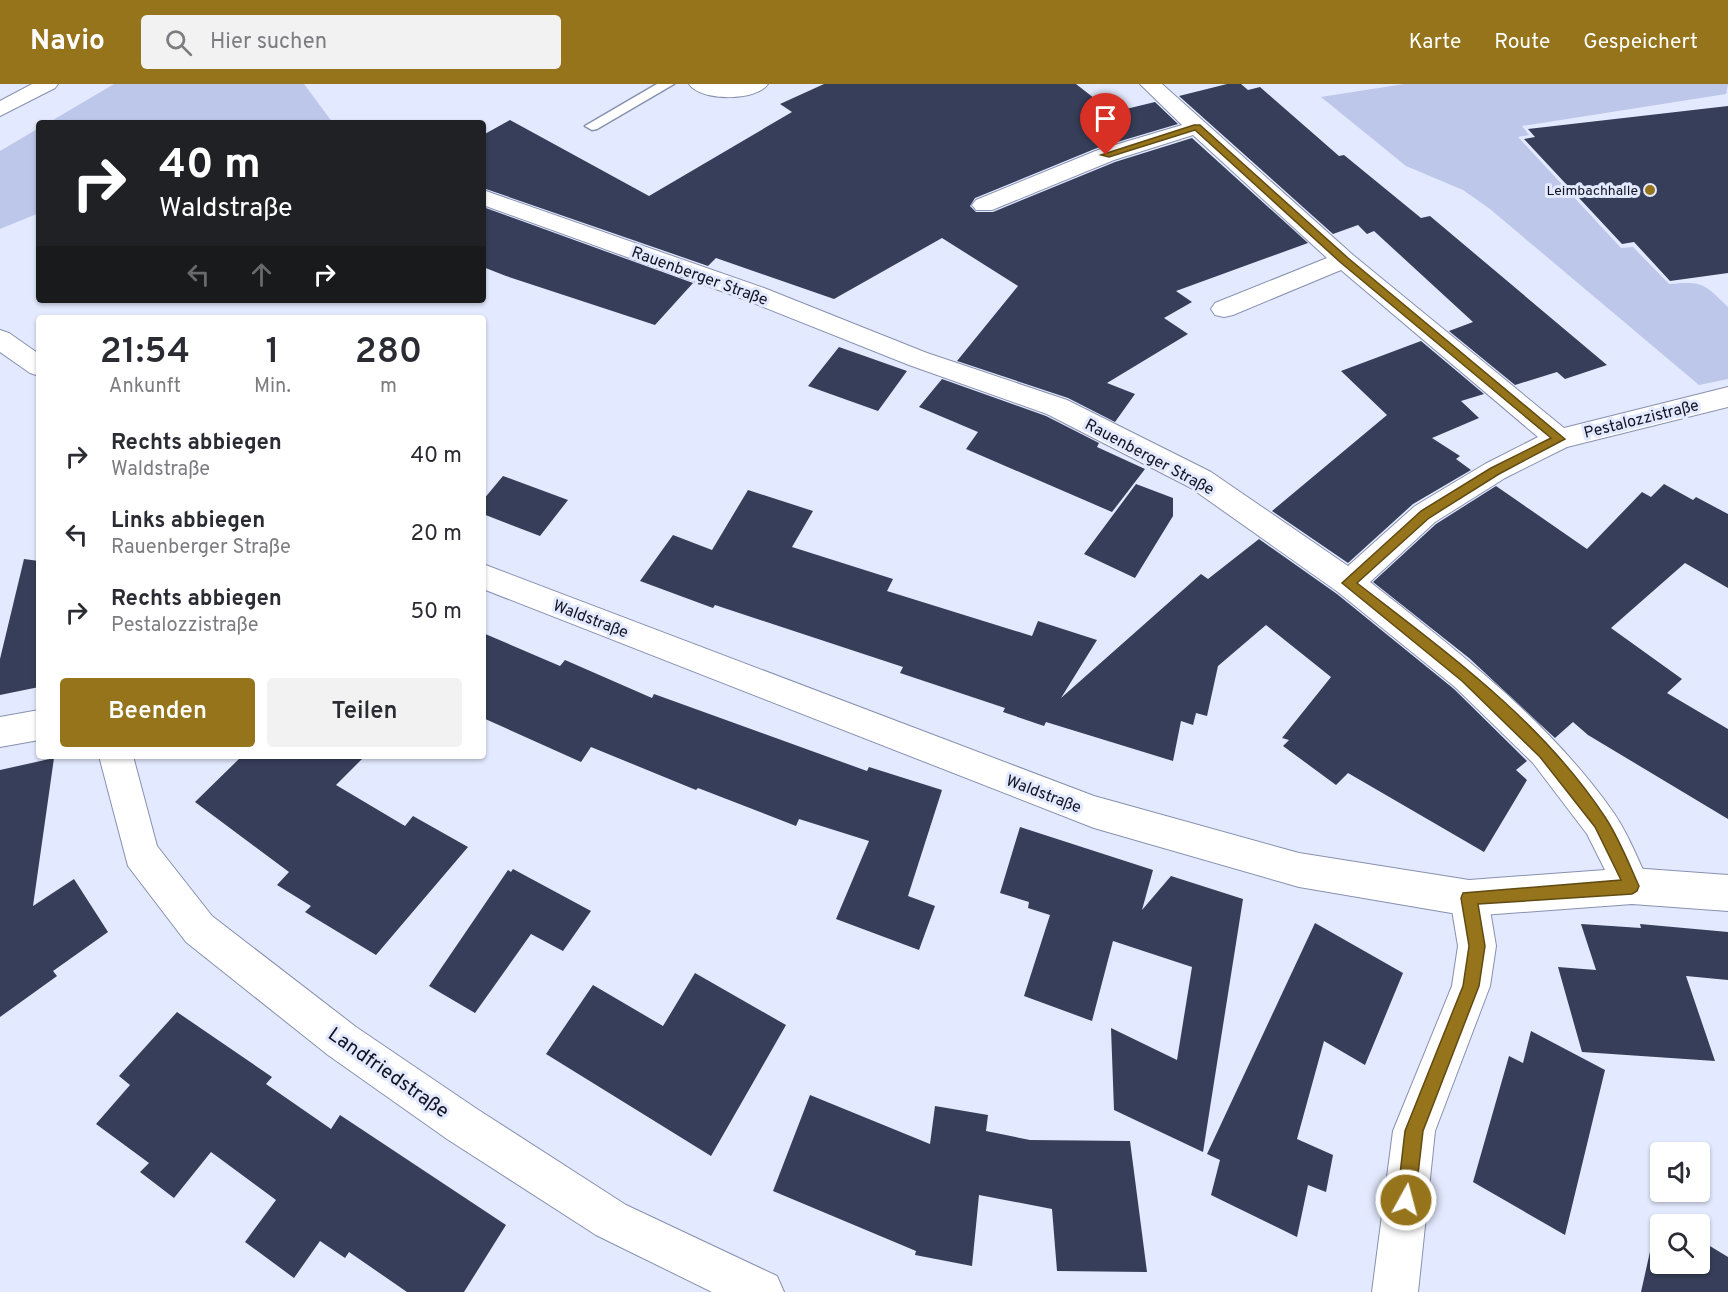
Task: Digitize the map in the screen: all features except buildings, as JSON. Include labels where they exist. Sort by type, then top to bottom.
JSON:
[{"type":"main road","points":[[0,110],[48,84]]},
{"type":"main road","points":[[699,84],[708,89],[736,93],[758,84]]},
{"type":"main road","points":[[1150,84],[1344,260],[1559,439]]},
{"type":"main road","points":[[984,205],[1106,155],[1197,126]]},
{"type":"main road","name":"Rauenberger Straße","points":[[486,198],[755,294],[918,359],[1057,407],[1201,480],[1349,583],[1467,677],[1545,752],[1600,822],[1632,886]]},
{"type":"main road","points":[[1224,309],[1344,260]]},
{"type":"main road","points":[[0,339],[36,365]]},
{"type":"main road","name":"Pestalozzistraße","points":[[1349,583],[1425,514],[1495,471],[1559,439],[1728,397]]},
{"type":"main road","name":"Waldstraße","points":[[486,577],[1094,812],[1299,870],[1469,898],[1632,886]]},
{"type":"main road","points":[[0,732],[36,726]]},
{"type":"main road","name":"Landfriedstraße","points":[[117,759],[141,854],[199,929],[342,1041],[462,1124],[611,1220],[761,1292]]},
{"type":"main road","points":[[1632,886],[1728,893]]},
{"type":"main road","points":[[1395,1292],[1414,1131],[1471,986],[1477,946],[1469,898]]},
{"type":"lane","points":[[592,126],[667,84]]},
{"type":"shaded area","points":[[114,84],[304,84],[331,120],[53,120]]},
{"type":"shaded area","points":[[1404,84],[1728,84],[1726,94],[1522,126],[1529,135],[1518,137],[1621,248],[1633,247],[1669,284],[1702,285],[1728,307],[1728,379],[1699,385],[1490,209],[1463,190],[1406,166],[1321,97]]},
{"type":"shaded area","points":[[36,130],[36,214],[0,229],[0,151]]},
{"type":"place","name":"Leimbachhalle","points":[[1650,190]]},
{"type":"route","points":[[1106,155],[1197,126],[1344,260],[1559,439],[1495,471],[1425,514],[1349,583],[1467,677],[1545,752],[1600,822],[1632,886],[1469,898],[1477,946],[1471,986],[1414,1131],[1406,1200]]}]
